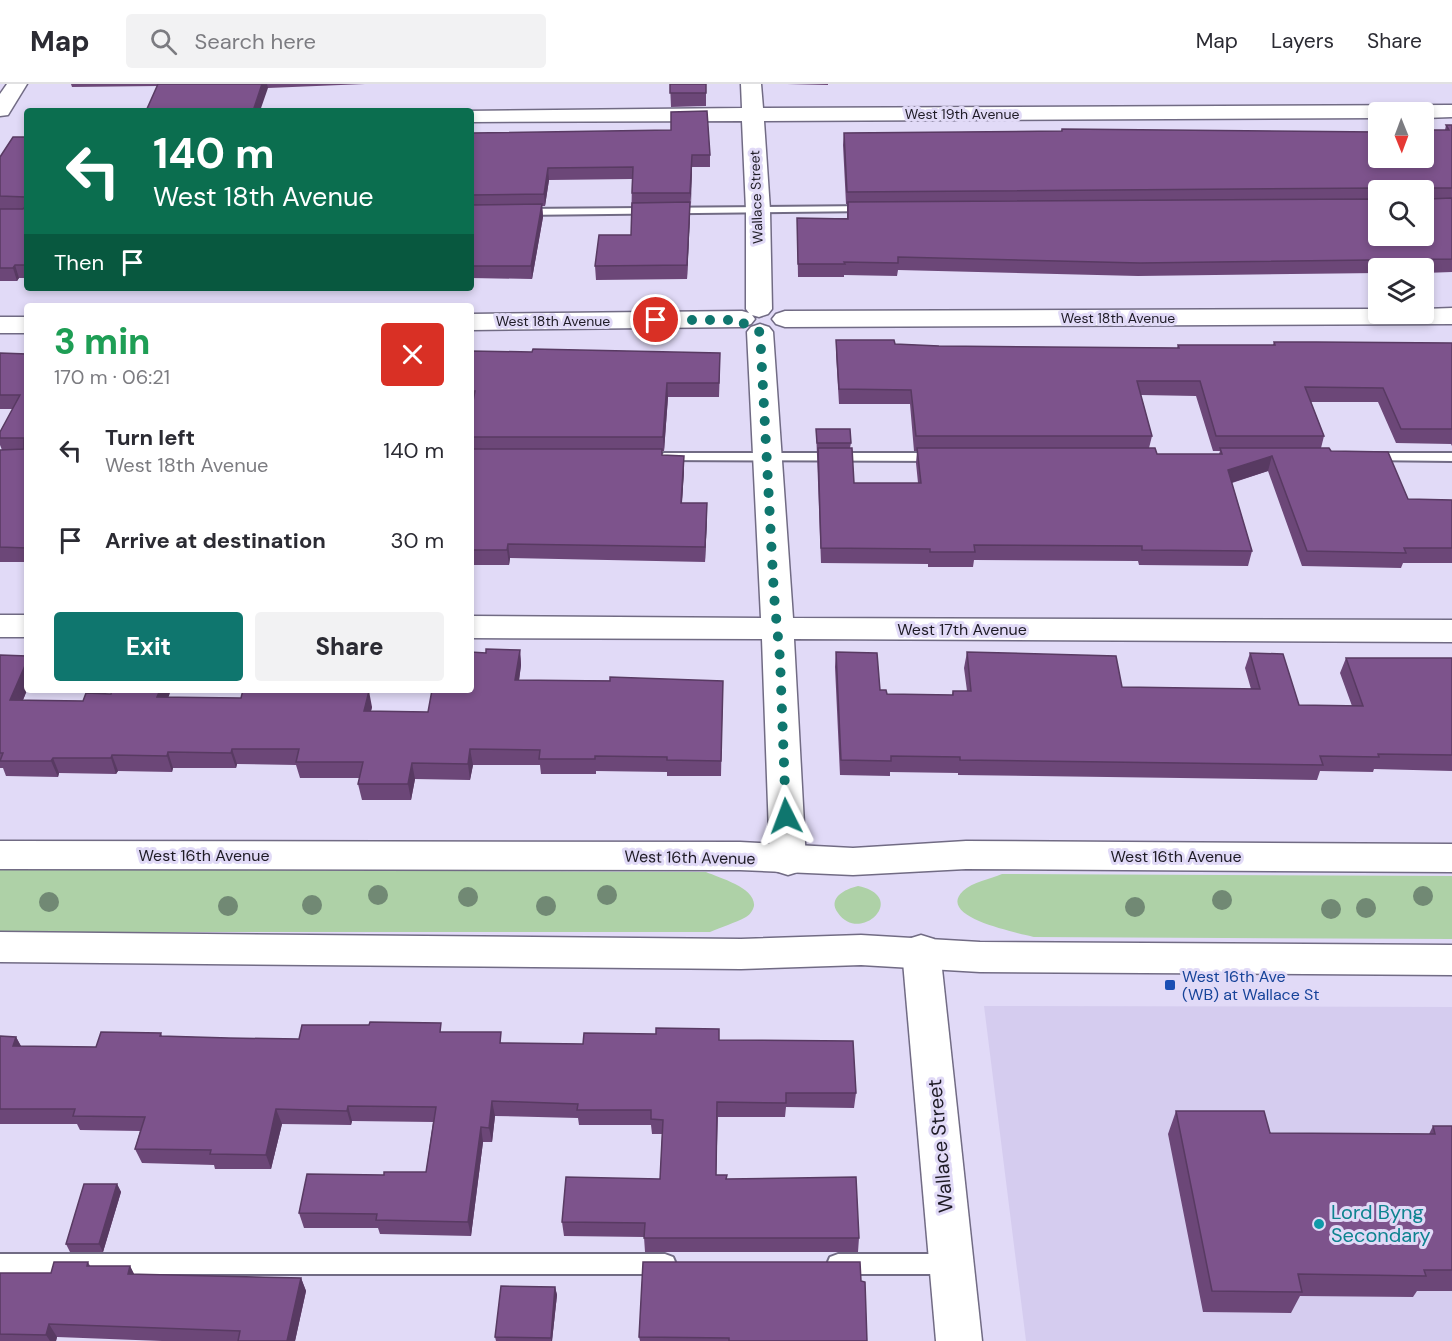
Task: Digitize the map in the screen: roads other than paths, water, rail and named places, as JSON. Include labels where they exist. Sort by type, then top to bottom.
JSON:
[{"type":"street","points":[[6,116],[17,84]]},
{"type":"street","name":"Wallace Street","points":[[751,84],[788,861]]},
{"type":"street","name":"West 19th Avenue","points":[[474,116],[1452,111]]},
{"type":"street","name":"West 18th Avenue","points":[[474,322],[1452,316]]},
{"type":"street","points":[[0,325],[24,325]]},
{"type":"street","points":[[0,626],[24,626]]},
{"type":"street","name":"West 17th Avenue","points":[[474,627],[1452,631]]},
{"type":"street","name":"West 16th Avenue","points":[[0,855],[740,855],[788,861],[912,861],[966,855],[1452,858]]},
{"type":"street","points":[[0,947],[741,954],[791,951],[921,950],[980,957],[1452,960]]},
{"type":"street","name":"Wallace Street","points":[[921,950],[959,1341]]},
{"type":"lane","points":[[507,212],[884,209]]},
{"type":"lane","points":[[647,457],[951,457]]},
{"type":"lane","points":[[1357,457],[1452,457]]},
{"type":"lane","points":[[0,1264],[689,1264]]},
{"type":"lane","points":[[819,1264],[951,1264]]},
{"type":"place","name":"West 16th Ave (WB) at Wallace St","points":[[1170,985]]},
{"type":"place","name":"Lord Byng Secondary","points":[[1319,1224]]}]
